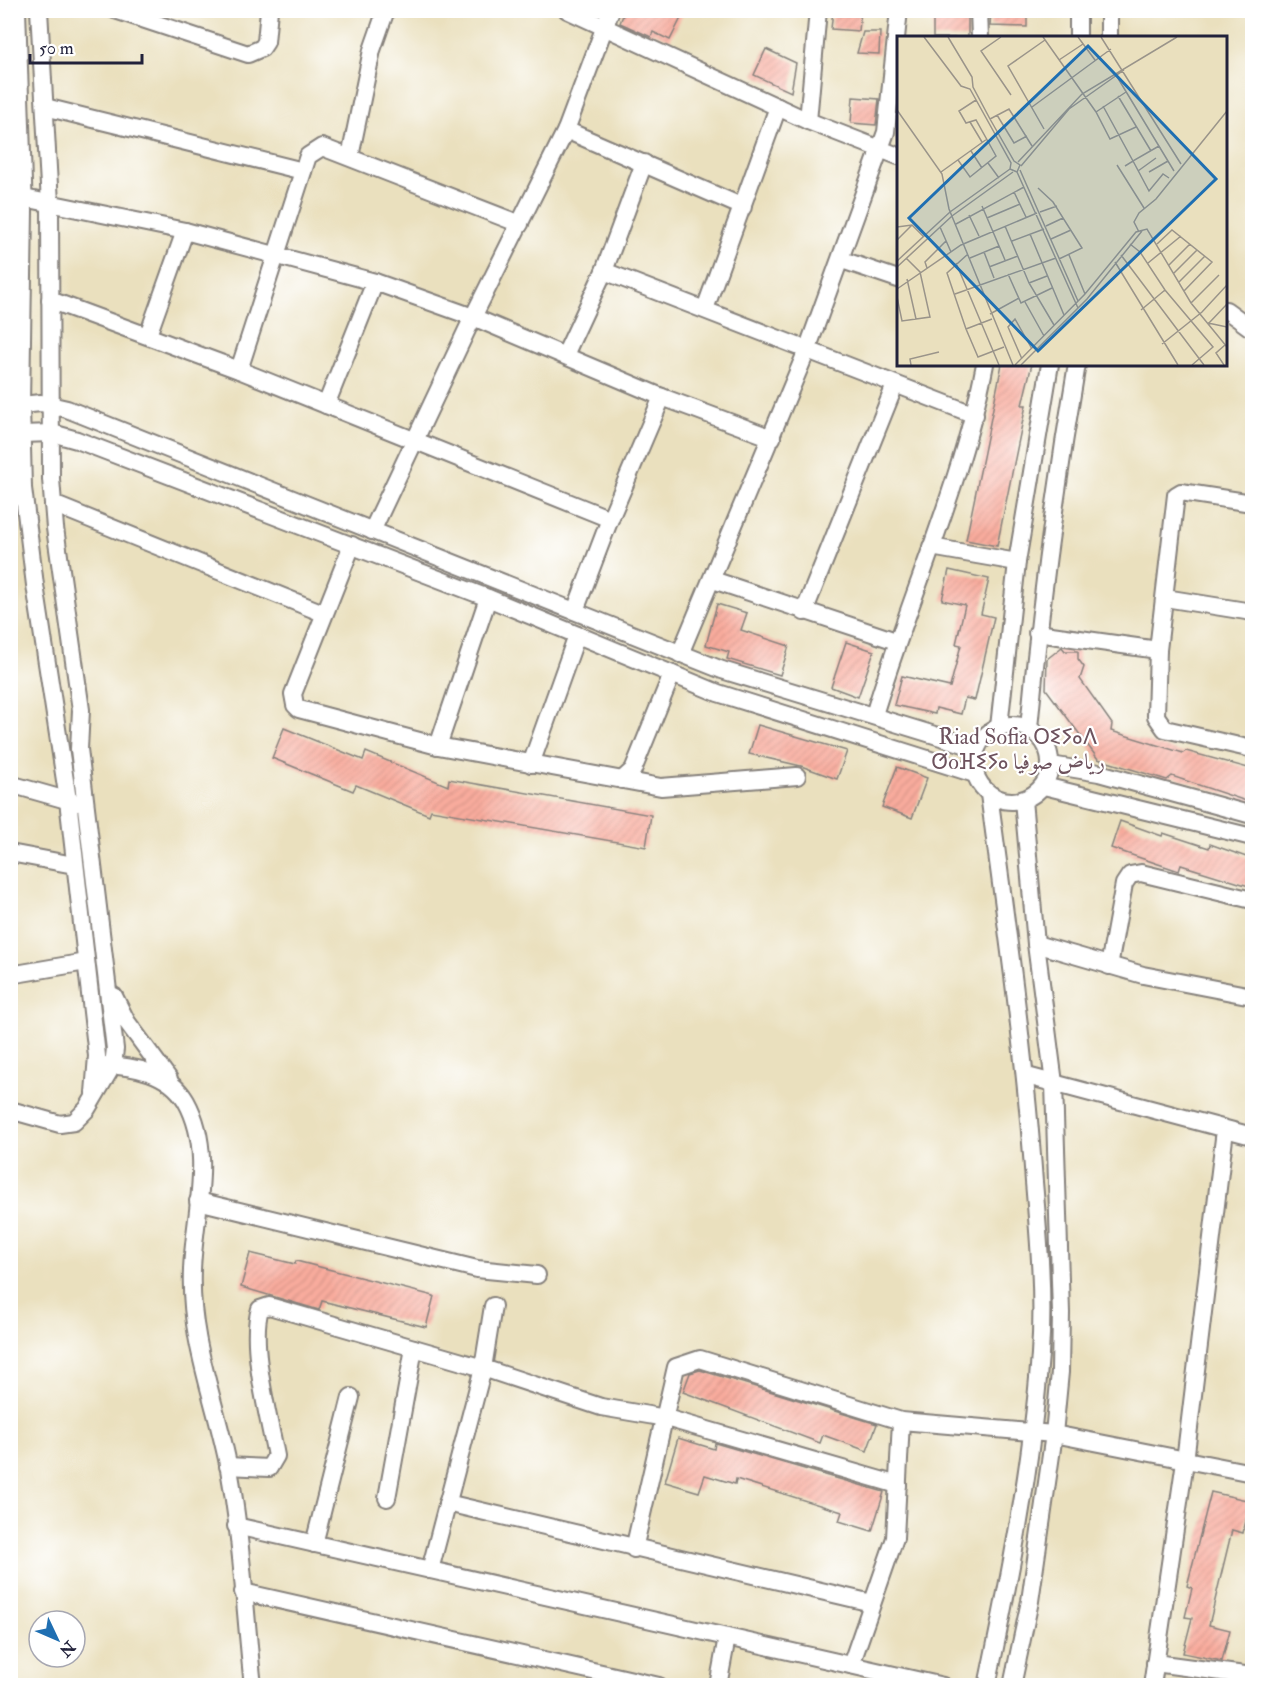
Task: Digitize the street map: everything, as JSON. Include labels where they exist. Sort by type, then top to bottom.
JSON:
[{"type":"street","points":[[17,10],[24,198],[21,405],[28,537],[69,800],[96,1065],[93,1095]]},
{"type":"street","points":[[10,1110],[60,1124],[74,1122],[87,1109],[93,1095],[113,1065],[115,1049],[79,749],[81,710],[53,504],[50,203],[39,10]]},
{"type":"street","points":[[115,10],[248,54],[262,48],[266,42],[269,10]]},
{"type":"street","points":[[350,157],[372,50],[386,10]]},
{"type":"street","points":[[567,10],[808,121],[897,156]]},
{"type":"street","points":[[372,531],[473,317],[566,130],[612,10]]},
{"type":"street","points":[[898,36],[899,10]]},
{"type":"street","points":[[979,10],[980,36]]},
{"type":"street","points":[[1078,10],[1078,36]]},
{"type":"street","points":[[1108,36],[1109,10]]},
{"type":"street","points":[[808,121],[813,12]]},
{"type":"street","points":[[680,654],[772,438],[842,260],[888,122],[897,53]]},
{"type":"street","points":[[45,107],[303,171]]},
{"type":"street","points":[[705,309],[778,107]]},
{"type":"street","points":[[566,130],[743,207]]},
{"type":"street","points":[[239,370],[308,156],[322,147],[520,224]]},
{"type":"street","points":[[565,355],[604,270],[644,164]]},
{"type":"street","points":[[24,198],[185,231],[277,258],[375,282],[473,317],[662,397],[772,438]]},
{"type":"street","points":[[148,335],[185,231]]},
{"type":"street","points":[[842,260],[897,279]]},
{"type":"street","points":[[604,270],[975,415]]},
{"type":"street","points":[[326,405],[375,282]]},
{"type":"street","points":[[51,300],[239,370],[610,519]]},
{"type":"street","points":[[1227,311],[1252,329]]},
{"type":"street","points":[[874,715],[896,641],[931,547],[975,415],[986,366]]},
{"type":"street","points":[[999,727],[1017,562],[1050,366]]},
{"type":"street","points":[[1029,728],[1037,633],[1060,458],[1077,366]]},
{"type":"street","points":[[804,612],[895,385]]},
{"type":"street","points":[[575,611],[610,519],[662,397]]},
{"type":"street","points":[[21,405],[51,404],[680,654],[774,687],[977,747]]},
{"type":"street","points":[[22,434],[52,433],[77,440],[488,598],[672,674],[769,710],[975,774]]},
{"type":"street","points":[[1252,503],[1178,492],[1158,650],[1156,716],[1161,726],[1252,749]]},
{"type":"street","points":[[53,504],[323,613]]},
{"type":"street","points":[[352,545],[323,613],[293,694],[295,705],[299,709],[438,746],[661,787],[797,776]]},
{"type":"street","points":[[931,547],[1017,562]]},
{"type":"street","points":[[713,580],[896,641]]},
{"type":"street","points":[[438,746],[488,598]]},
{"type":"street","points":[[1165,598],[1252,612]]},
{"type":"street","points":[[1037,633],[1158,650]]},
{"type":"street","points":[[531,764],[577,635]]},
{"type":"street","points":[[622,780],[633,770],[672,674]]},
{"type":"street","points":[[1014,724],[1029,728],[1045,744],[1051,765],[1044,786],[1023,800],[999,800],[989,794],[975,774],[974,761],[977,747],[986,735],[999,727],[1014,724]]},
{"type":"street","points":[[1051,765],[1099,773],[1252,815]]},
{"type":"street","points":[[10,784],[87,806]]},
{"type":"street","points":[[1044,786],[1252,837]]},
{"type":"street","points":[[987,1686],[1006,1596],[1032,1431],[1040,1353],[1041,1305],[1027,1076],[989,794]]},
{"type":"street","points":[[1012,1686],[1030,1601],[1054,1434],[1060,1372],[1061,1312],[1054,1083],[1036,944],[1023,800]]},
{"type":"street","points":[[10,853],[74,865]]},
{"type":"street","points":[[1109,966],[1124,884],[1130,875],[1141,873],[1252,900]]},
{"type":"street","points":[[1036,944],[1109,966],[1252,996]]},
{"type":"street","points":[[10,975],[86,962]]},
{"type":"street","points":[[108,985],[127,1022],[186,1100],[196,1124],[202,1152],[191,1304],[196,1341],[228,1466],[253,1686]]},
{"type":"street","points":[[96,1065],[113,1065],[155,1074],[175,1087]]},
{"type":"street","points":[[1027,1076],[1252,1136]]},
{"type":"street","points":[[1152,1686],[1185,1461],[1225,1130]]},
{"type":"street","points":[[198,1201],[477,1269],[537,1275]]},
{"type":"street","points":[[228,1466],[269,1468],[276,1456],[260,1369],[256,1323],[260,1309],[269,1306],[483,1368],[602,1407],[666,1418],[898,1485]]},
{"type":"street","points":[[430,1570],[483,1368],[493,1306]]},
{"type":"street","points":[[387,1498],[414,1348]]},
{"type":"street","points":[[634,1549],[676,1367],[700,1359],[901,1420],[1054,1434],[1252,1473]]},
{"type":"street","points":[[314,1544],[351,1397]]},
{"type":"street","points":[[851,1665],[895,1538],[901,1420]]},
{"type":"street","points":[[447,1503],[634,1549],[872,1603]]},
{"type":"street","points":[[236,1526],[943,1686]]},
{"type":"street","points":[[243,1592],[659,1686]]},
{"type":"street","points":[[1006,1596],[1030,1601]]},
{"type":"street","points":[[718,1686],[728,1637]]},
{"type":"street","points":[[1155,1663],[1252,1676]]},
{"type":"building","points":[[625,10],[685,10],[670,40],[653,32],[651,37],[620,23]]},
{"type":"building","points":[[833,10],[861,10],[859,31],[831,29]]},
{"type":"building","points":[[933,10],[968,10],[968,36],[933,36]]},
{"type":"building","points":[[991,10],[1020,10],[1019,15],[1027,15],[1027,27],[990,26]]},
{"type":"building","points":[[863,32],[880,32],[879,54],[857,53]]},
{"type":"building","points":[[766,49],[796,63],[791,92],[754,75]]},
{"type":"building","points":[[853,97],[879,99],[876,125],[851,123]]},
{"type":"building","points":[[1002,366],[1032,366],[1022,405],[1026,405],[997,546],[966,540]]},
{"type":"building","points":[[949,570],[989,579],[981,614],[994,617],[975,700],[965,698],[961,714],[936,708],[935,714],[894,705],[902,676],[950,687],[961,645],[956,644],[965,605],[942,600]]},
{"type":"building","points":[[717,604],[747,613],[741,630],[789,646],[780,675],[727,659],[729,652],[706,645]]},
{"type":"building","points":[[846,642],[874,651],[858,697],[831,687]]},
{"type":"building","points":[[1062,647],[1065,651],[1078,651],[1078,659],[1084,667],[1080,679],[1112,724],[1111,731],[1183,753],[1186,751],[1252,769],[1252,803],[1172,776],[1167,780],[1098,759],[1046,689],[1047,659]]},
{"type":"building","points":[[758,725],[847,751],[837,779],[801,766],[749,754]]},
{"type":"building","points":[[284,728],[363,760],[366,752],[448,786],[449,779],[651,815],[646,847],[431,810],[429,815],[356,785],[353,791],[272,758]]},
{"type":"building","points":[[897,767],[927,778],[912,818],[882,807]]},
{"type":"building","points":[[1120,821],[1162,836],[1163,833],[1209,848],[1210,844],[1252,859],[1252,887],[1181,865],[1179,871],[1111,848]]},
{"type":"building","points":[[250,1253],[295,1264],[296,1261],[434,1296],[426,1327],[322,1301],[319,1310],[241,1287]]},
{"type":"building","points":[[700,1370],[877,1424],[867,1451],[823,1435],[820,1443],[683,1392],[690,1373]]},
{"type":"building","points":[[678,1438],[714,1449],[715,1443],[884,1492],[872,1531],[839,1521],[842,1512],[736,1479],[735,1484],[705,1475],[699,1492],[665,1482]]},
{"type":"building","points":[[1211,1492],[1251,1501],[1243,1533],[1232,1530],[1209,1625],[1230,1630],[1222,1661],[1183,1653],[1192,1618],[1185,1617],[1192,1588],[1187,1586]]},
{"type":"district","name":"Riad Sofia ⵔⵉⵢⴰⴷ ⵚoⴼⵉⵢⴰ رياض صوفيا","points":[[1018,748]]}]
